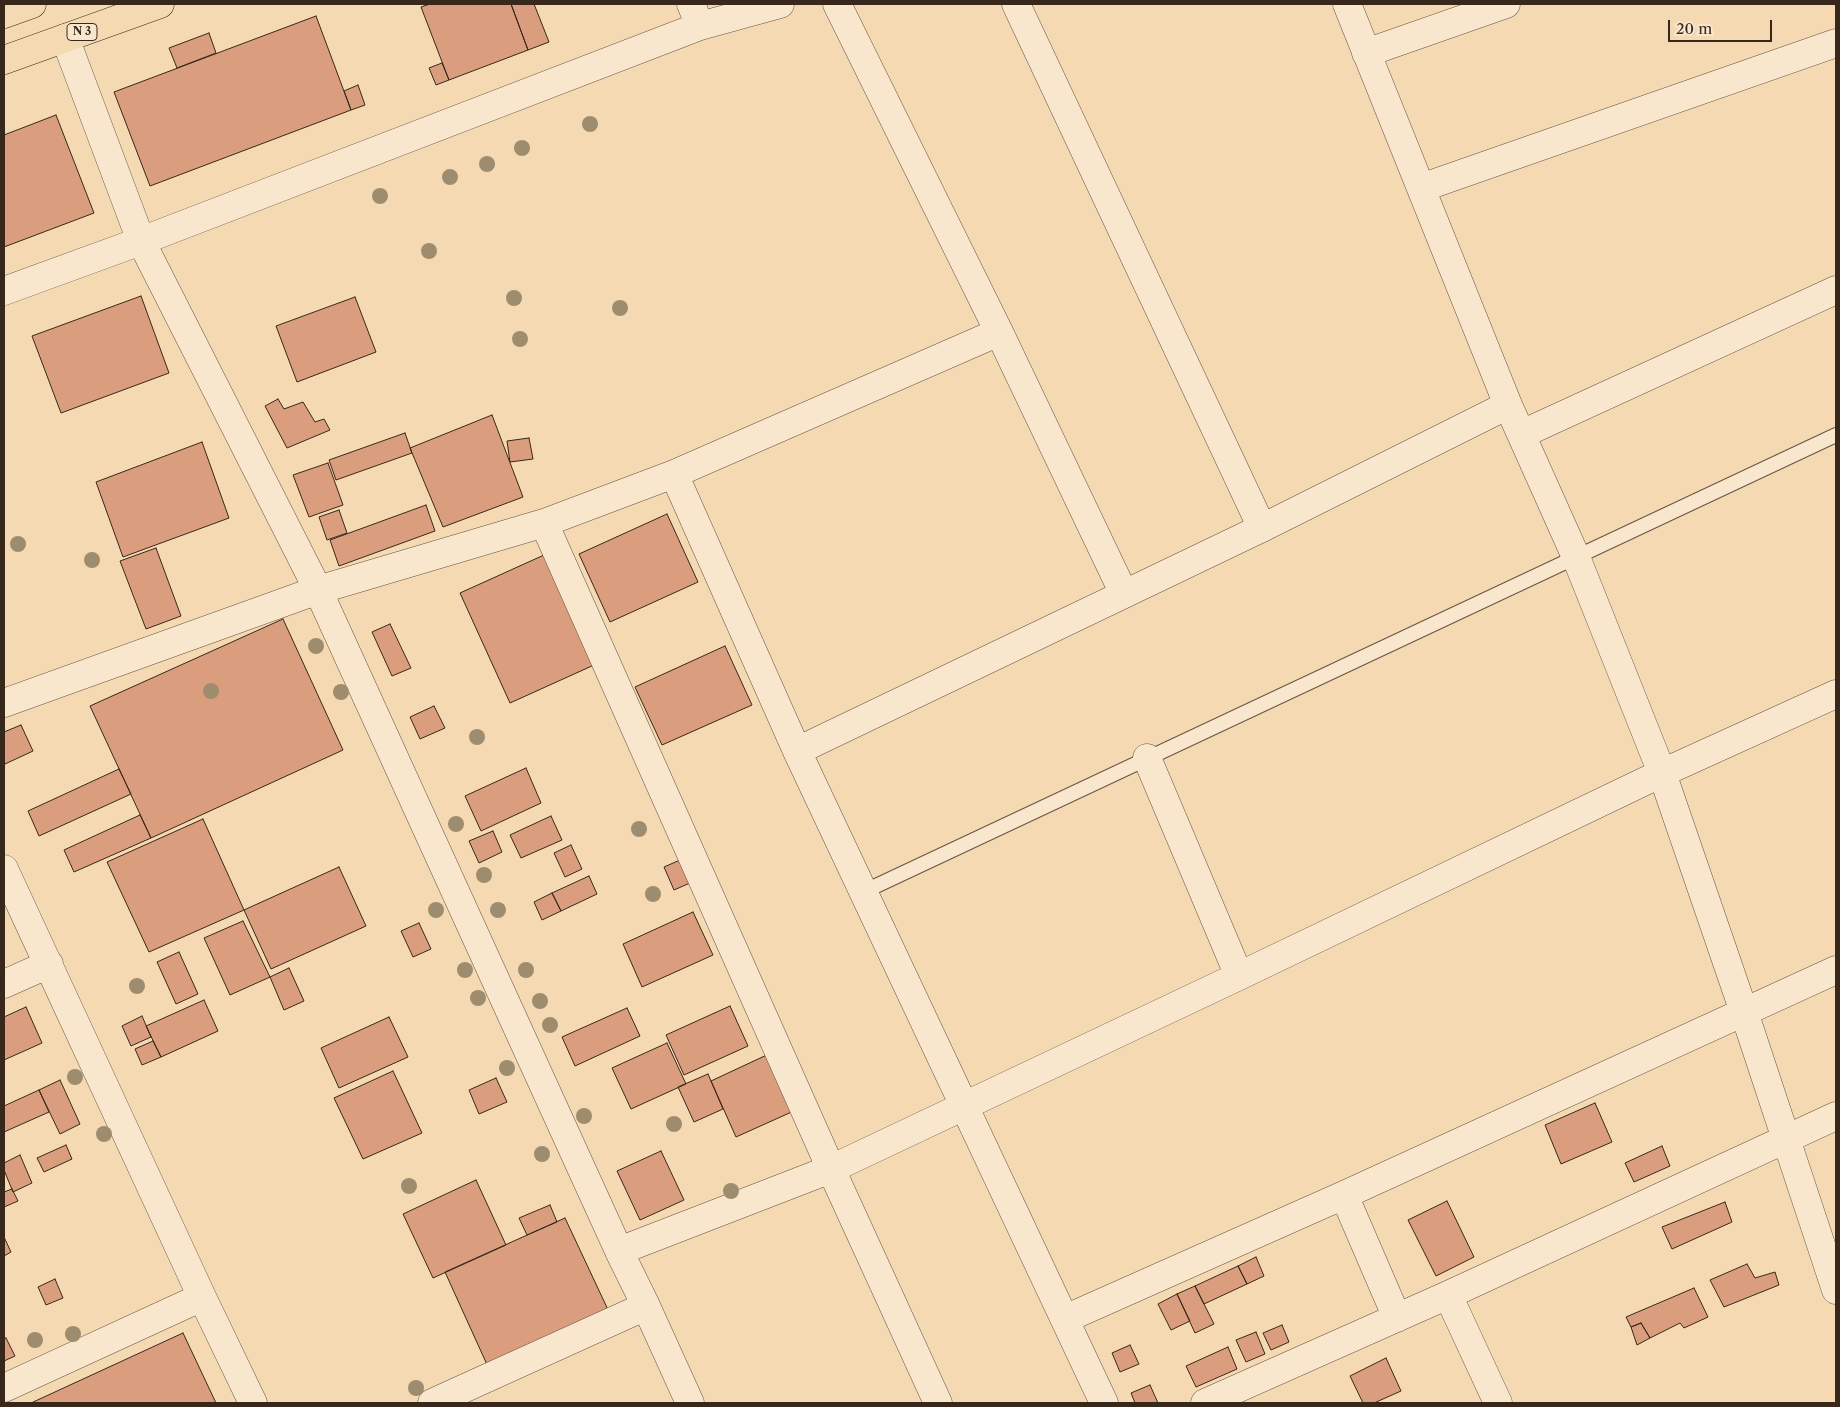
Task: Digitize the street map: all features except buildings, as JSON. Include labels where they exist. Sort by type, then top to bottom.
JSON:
[{"type":"main road","points":[[4,14],[32,4]]},
{"type":"main road","name":"N 3","points":[[4,60],[160,4]]},
{"type":"street","points":[[4,291],[141,241],[696,15],[780,4]]},
{"type":"street","points":[[837,4],[999,332],[1124,594]]},
{"type":"street","points":[[1016,4],[1262,528]]},
{"type":"street","points":[[1347,4],[1508,405],[1576,557],[1662,773],[1787,1139],[1836,1290]]},
{"type":"street","points":[[1366,53],[1506,4]]},
{"type":"street","points":[[65,38],[141,241],[318,590],[690,1403]]},
{"type":"street","points":[[1421,188],[1836,43]]},
{"type":"street","points":[[1522,434],[1836,290]]},
{"type":"street","points":[[4,703],[318,590],[544,523],[674,474],[999,332]]},
{"type":"street","points":[[797,751],[1262,528],[1508,405]]},
{"type":"street","points":[[674,474],[862,892],[1104,1403]]},
{"type":"street","points":[[544,523],[831,1169],[938,1403]]},
{"type":"street","points":[[619,1251],[831,1169],[1662,773],[1836,694]]},
{"type":"street","points":[[1147,758],[1239,976]]},
{"type":"street","points":[[4,869],[253,1403]]},
{"type":"street","points":[[4,984],[49,964]]},
{"type":"street","points":[[1065,1319],[1344,1195],[1836,970]]},
{"type":"street","points":[[1205,1403],[1448,1295],[1836,1116]]},
{"type":"street","points":[[1344,1195],[1397,1318]]},
{"type":"street","points":[[1448,1295],[1498,1403]]},
{"type":"street","points":[[4,1388],[202,1297]]},
{"type":"street","points":[[432,1403],[646,1306]]},
{"type":"lane","points":[[862,892],[1836,435]]}]
